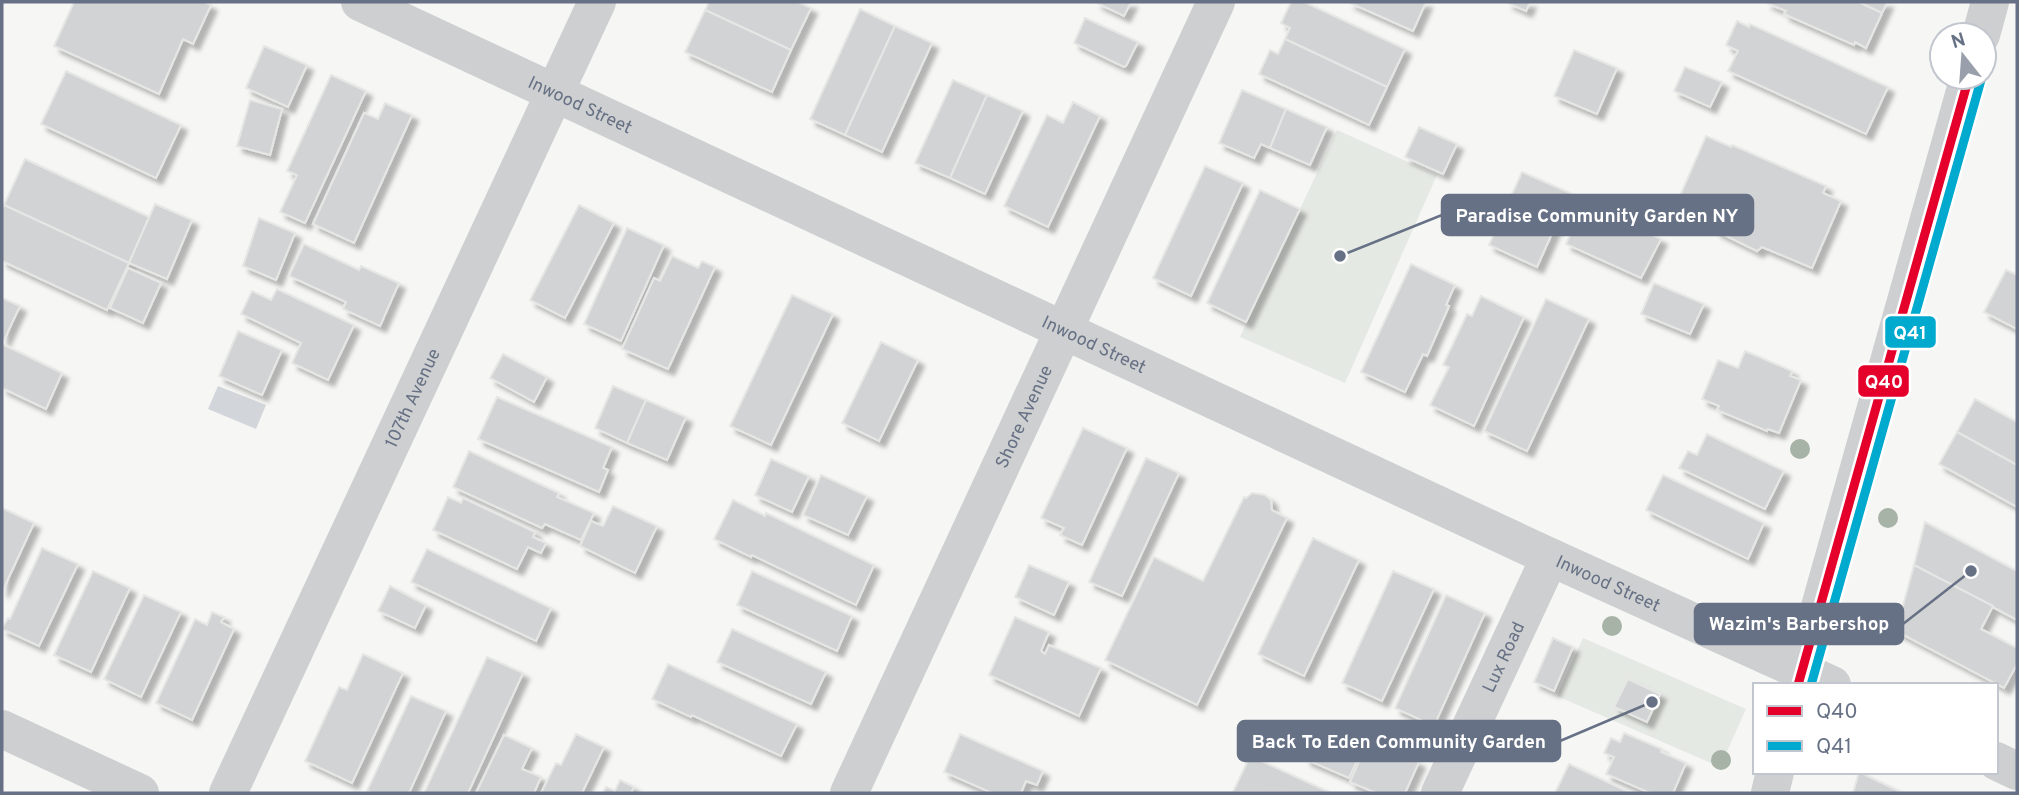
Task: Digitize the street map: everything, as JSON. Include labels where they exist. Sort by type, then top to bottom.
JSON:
[{"type":"street","name":"Inwood Street","points":[[360,2],[1811,680]]},
{"type":"street","name":"107th Avenue","points":[[228,793],[597,2]]},
{"type":"street","name":"Shore Avenue","points":[[849,793],[1216,2]]},
{"type":"street","points":[[1985,21],[1990,2]]},
{"type":"street","points":[[1811,680],[1965,91]]},
{"type":"street","name":"Lux Road","points":[[1440,793],[1550,557]]},
{"type":"street","points":[[2,729],[140,793]]},
{"type":"street","points":[[1998,762],[2017,771]]},
{"type":"street","points":[[1770,793],[1775,774]]},
{"type":"shaded area","points":[[1337,130],[1437,175],[1345,383],[1240,337]]},
{"type":"shaded area","points":[[218,386],[266,405],[256,429],[208,409]]},
{"type":"shaded area","points":[[1583,638],[1746,709],[1720,767],[1557,696]]},
{"type":"building","points":[[74,2],[204,2],[211,5],[193,44],[183,39],[159,94],[54,46]]},
{"type":"building","points":[[709,2],[798,2],[811,8],[791,50],[705,10]]},
{"type":"building","points":[[1095,2],[1131,2],[1124,16]]},
{"type":"building","points":[[1291,2],[1304,2],[1405,49],[1387,87],[1285,39],[1290,28],[1281,23]]},
{"type":"building","points":[[1348,2],[1426,2],[1413,31]]},
{"type":"building","points":[[1506,2],[1530,2],[1526,11]]},
{"type":"building","points":[[1765,2],[1859,2],[1882,13],[1866,48],[1784,14],[1786,11]]},
{"type":"building","points":[[1859,2],[1887,2],[1882,13]]},
{"type":"building","points":[[860,9],[895,26],[845,135],[810,119]]},
{"type":"building","points":[[705,10],[791,50],[772,92],[685,52]]},
{"type":"building","points":[[1085,18],[1138,42],[1126,66],[1074,43]]},
{"type":"building","points":[[1737,21],[1749,27],[1750,24],[1888,87],[1866,134],[1728,71],[1738,51],[1726,45]]},
{"type":"building","points":[[895,26],[932,43],[882,152],[845,135]]},
{"type":"building","points":[[1285,39],[1387,87],[1369,125],[1259,74],[1270,50],[1278,54]]},
{"type":"building","points":[[264,46],[307,65],[288,107],[246,88]]},
{"type":"building","points":[[1574,50],[1617,68],[1597,114],[1554,96]]},
{"type":"building","points":[[1685,67],[1722,82],[1710,107],[1674,91]]},
{"type":"building","points":[[66,71],[181,125],[156,178],[41,124]]},
{"type":"building","points":[[331,75],[366,91],[305,223],[280,212],[297,175],[287,171]]},
{"type":"building","points":[[953,80],[987,95],[950,178],[915,163]]},
{"type":"building","points":[[1242,90],[1286,109],[1270,148],[1261,144],[1254,158],[1219,143]]},
{"type":"building","points":[[987,95],[1023,111],[985,194],[950,178]]},
{"type":"building","points":[[250,100],[282,109],[270,155],[237,146]]},
{"type":"building","points":[[1073,102],[1100,116],[1048,227],[1004,206],[1047,115],[1063,123]]},
{"type":"building","points":[[385,103],[412,115],[354,243],[313,224],[364,113],[378,119]]},
{"type":"building","points":[[1286,109],[1327,127],[1310,165],[1270,148]]},
{"type":"building","points":[[1419,127],[1457,144],[1443,174],[1405,157]]},
{"type":"building","points":[[1706,136],[1826,186],[1823,193],[1841,201],[1812,268],[1762,247],[1757,251],[1716,231],[1715,227],[1698,221],[1700,216],[1676,205]]},
{"type":"building","points":[[25,159],[149,217],[129,263],[4,205]]},
{"type":"building","points":[[1205,166],[1243,183],[1191,296],[1153,278]]},
{"type":"building","points":[[1522,172],[1570,193],[1537,267],[1489,245]]},
{"type":"building","points":[[1260,190],[1300,209],[1246,322],[1207,303]]},
{"type":"building","points":[[155,204],[192,220],[167,279],[129,263]]},
{"type":"building","points":[[4,205],[129,263],[107,310],[2,261]]},
{"type":"building","points":[[579,205],[614,223],[565,318],[530,300]]},
{"type":"building","points":[[1583,206],[1661,239],[1641,278],[1566,244]]},
{"type":"building","points":[[259,218],[295,233],[276,280],[243,266]]},
{"type":"building","points":[[627,228],[664,245],[621,341],[584,324]]},
{"type":"building","points":[[304,244],[359,270],[361,266],[399,283],[380,326],[343,309],[346,302],[289,276]]},
{"type":"building","points":[[672,256],[698,268],[702,261],[715,267],[668,369],[622,349],[654,278],[660,281]]},
{"type":"building","points":[[1411,264],[1455,285],[1446,305],[1449,306],[1427,356],[1423,354],[1405,392],[1361,372]]},
{"type":"building","points":[[128,268],[161,283],[143,323],[110,308]]},
{"type":"building","points":[[2006,270],[2017,275],[2017,329],[1984,312]]},
{"type":"building","points":[[1654,283],[1704,304],[1690,334],[1641,314]]},
{"type":"building","points":[[277,289],[354,325],[328,380],[292,363],[301,343],[241,314],[252,291],[271,300]]},
{"type":"building","points":[[792,295],[833,314],[771,445],[730,426]]},
{"type":"building","points":[[1481,296],[1524,317],[1474,426],[1430,405],[1449,367],[1443,365],[1467,314],[1472,316]]},
{"type":"building","points":[[2,298],[20,306],[4,340],[2,339]]},
{"type":"building","points":[[1546,299],[1589,319],[1527,451],[1484,431]]},
{"type":"building","points":[[238,331],[282,350],[262,395],[219,376]]},
{"type":"building","points":[[881,342],[918,360],[879,441],[842,423]]},
{"type":"building","points":[[2,344],[62,373],[46,409],[2,388]]},
{"type":"building","points":[[1745,351],[1792,371],[1790,376],[1801,380],[1779,433],[1768,429],[1767,431],[1717,410],[1719,406],[1702,399],[1718,360],[1738,368]]},
{"type":"building","points":[[503,354],[547,377],[534,402],[490,378]]},
{"type":"building","points":[[613,386],[646,400],[627,443],[595,428]]},
{"type":"building","points":[[497,397],[612,447],[603,468],[608,470],[599,492],[478,439]]},
{"type":"building","points":[[1975,399],[2017,422],[2017,465],[1957,432]]},
{"type":"building","points":[[646,400],[686,417],[667,460],[627,443]]},
{"type":"building","points":[[1083,428],[1127,448],[1082,545],[1060,535],[1064,528],[1041,518]]},
{"type":"building","points":[[1957,432],[2017,465],[2017,507],[1939,464]]},
{"type":"building","points":[[1707,434],[1784,471],[1765,509],[1679,468],[1688,451],[1697,455]]},
{"type":"building","points":[[469,451],[559,493],[557,497],[594,513],[581,540],[545,524],[542,528],[453,487]]},
{"type":"building","points":[[1146,458],[1179,473],[1122,596],[1089,582]]},
{"type":"building","points":[[771,459],[809,476],[792,512],[755,495]]},
{"type":"building","points":[[821,475],[867,496],[848,535],[803,515]]},
{"type":"building","points":[[1663,475],[1764,523],[1748,559],[1646,510]]},
{"type":"building","points":[[1252,493],[1265,495],[1271,500],[1272,510],[1287,518],[1197,705],[1105,660],[1154,557],[1203,581],[1244,497]]},
{"type":"building","points":[[448,497],[461,503],[463,498],[535,532],[533,537],[546,543],[541,553],[528,547],[517,569],[433,530]]},
{"type":"building","points":[[733,500],[874,565],[856,605],[714,539]]},
{"type":"building","points":[[613,506],[657,526],[635,573],[580,546],[591,521],[603,526]]},
{"type":"building","points":[[2,508],[34,523],[2,592]]},
{"type":"building","points":[[1925,522],[2017,571],[2017,620],[1914,565]]},
{"type":"building","points":[[1313,538],[1359,560],[1304,676],[1258,654]]},
{"type":"building","points":[[42,548],[78,564],[39,646],[2,629],[8,618],[10,619]]},
{"type":"building","points":[[427,549],[551,608],[536,641],[411,582]]},
{"type":"building","points":[[1029,565],[1069,582],[1054,615],[1015,597]]},
{"type":"building","points":[[1914,565],[1993,606],[1981,629],[2017,648],[2017,664],[2004,688],[1896,631]]},
{"type":"building","points":[[93,571],[130,588],[91,672],[54,655]]},
{"type":"building","points":[[752,571],[852,616],[837,651],[737,605]]},
{"type":"building","points":[[1393,571],[1434,589],[1382,701],[1342,683]]},
{"type":"building","points":[[390,586],[426,605],[415,628],[378,611]]},
{"type":"building","points":[[144,595],[181,612],[141,697],[104,679]]},
{"type":"building","points":[[1446,595],[1485,613],[1434,726],[1395,708]]},
{"type":"building","points":[[212,612],[224,617],[221,622],[234,629],[192,720],[156,703],[195,619],[207,625]]},
{"type":"building","points":[[1015,617],[1049,632],[1041,651],[1045,654],[1049,645],[1101,668],[1079,716],[989,675]]},
{"type":"building","points":[[732,629],[826,672],[811,704],[717,662]]},
{"type":"building","points":[[1553,638],[1573,647],[1554,691],[1534,682]]},
{"type":"building","points":[[363,654],[403,673],[352,783],[305,761],[339,687],[347,690]]},
{"type":"building","points":[[487,657],[523,673],[468,793],[424,793]]},
{"type":"building","points":[[668,664],[797,724],[781,756],[652,699]]},
{"type":"building","points":[[1628,679],[1660,694],[1647,722],[1614,707]]},
{"type":"building","points":[[411,696],[446,711],[409,793],[367,791]]},
{"type":"building","points":[[1322,721],[1366,741],[1349,778],[1305,759]]},
{"type":"building","points":[[1624,733],[1662,749],[1661,752],[1686,763],[1673,793],[1650,793],[1606,774],[1614,757],[1604,753],[1611,738],[1620,742]]},
{"type":"building","points":[[576,734],[604,747],[582,793],[541,793],[556,763],[561,765]]},
{"type":"building","points":[[960,734],[1043,771],[1037,785],[1026,781],[1021,793],[992,793],[944,772]]},
{"type":"building","points":[[504,735],[532,748],[522,769],[541,777],[534,793],[476,793]]},
{"type":"building","points":[[1369,739],[1419,762],[1405,793],[1376,793],[1350,782]]},
{"type":"building","points":[[1250,756],[1331,793],[1233,792]]},
{"type":"building","points":[[1569,764],[1631,793],[1555,793]]},
{"type":"building","points":[[1858,774],[1863,774],[1903,793],[1853,793]]},
{"type":"building","points":[[620,780],[634,787],[631,793],[603,793],[606,787],[615,791]]},
{"type":"transit line","name":"Q40","points":[[1799,683],[1965,91]]},
{"type":"transit line","name":"Q41","points":[[1812,683],[1978,91]]},
{"type":"place","name":"Paradise Community Garden NY","points":[[1340,256]]},
{"type":"place","name":"Wazim's Barbershop","points":[[1971,571]]},
{"type":"place","name":"Back To Eden Community Garden","points":[[1652,702]]}]
